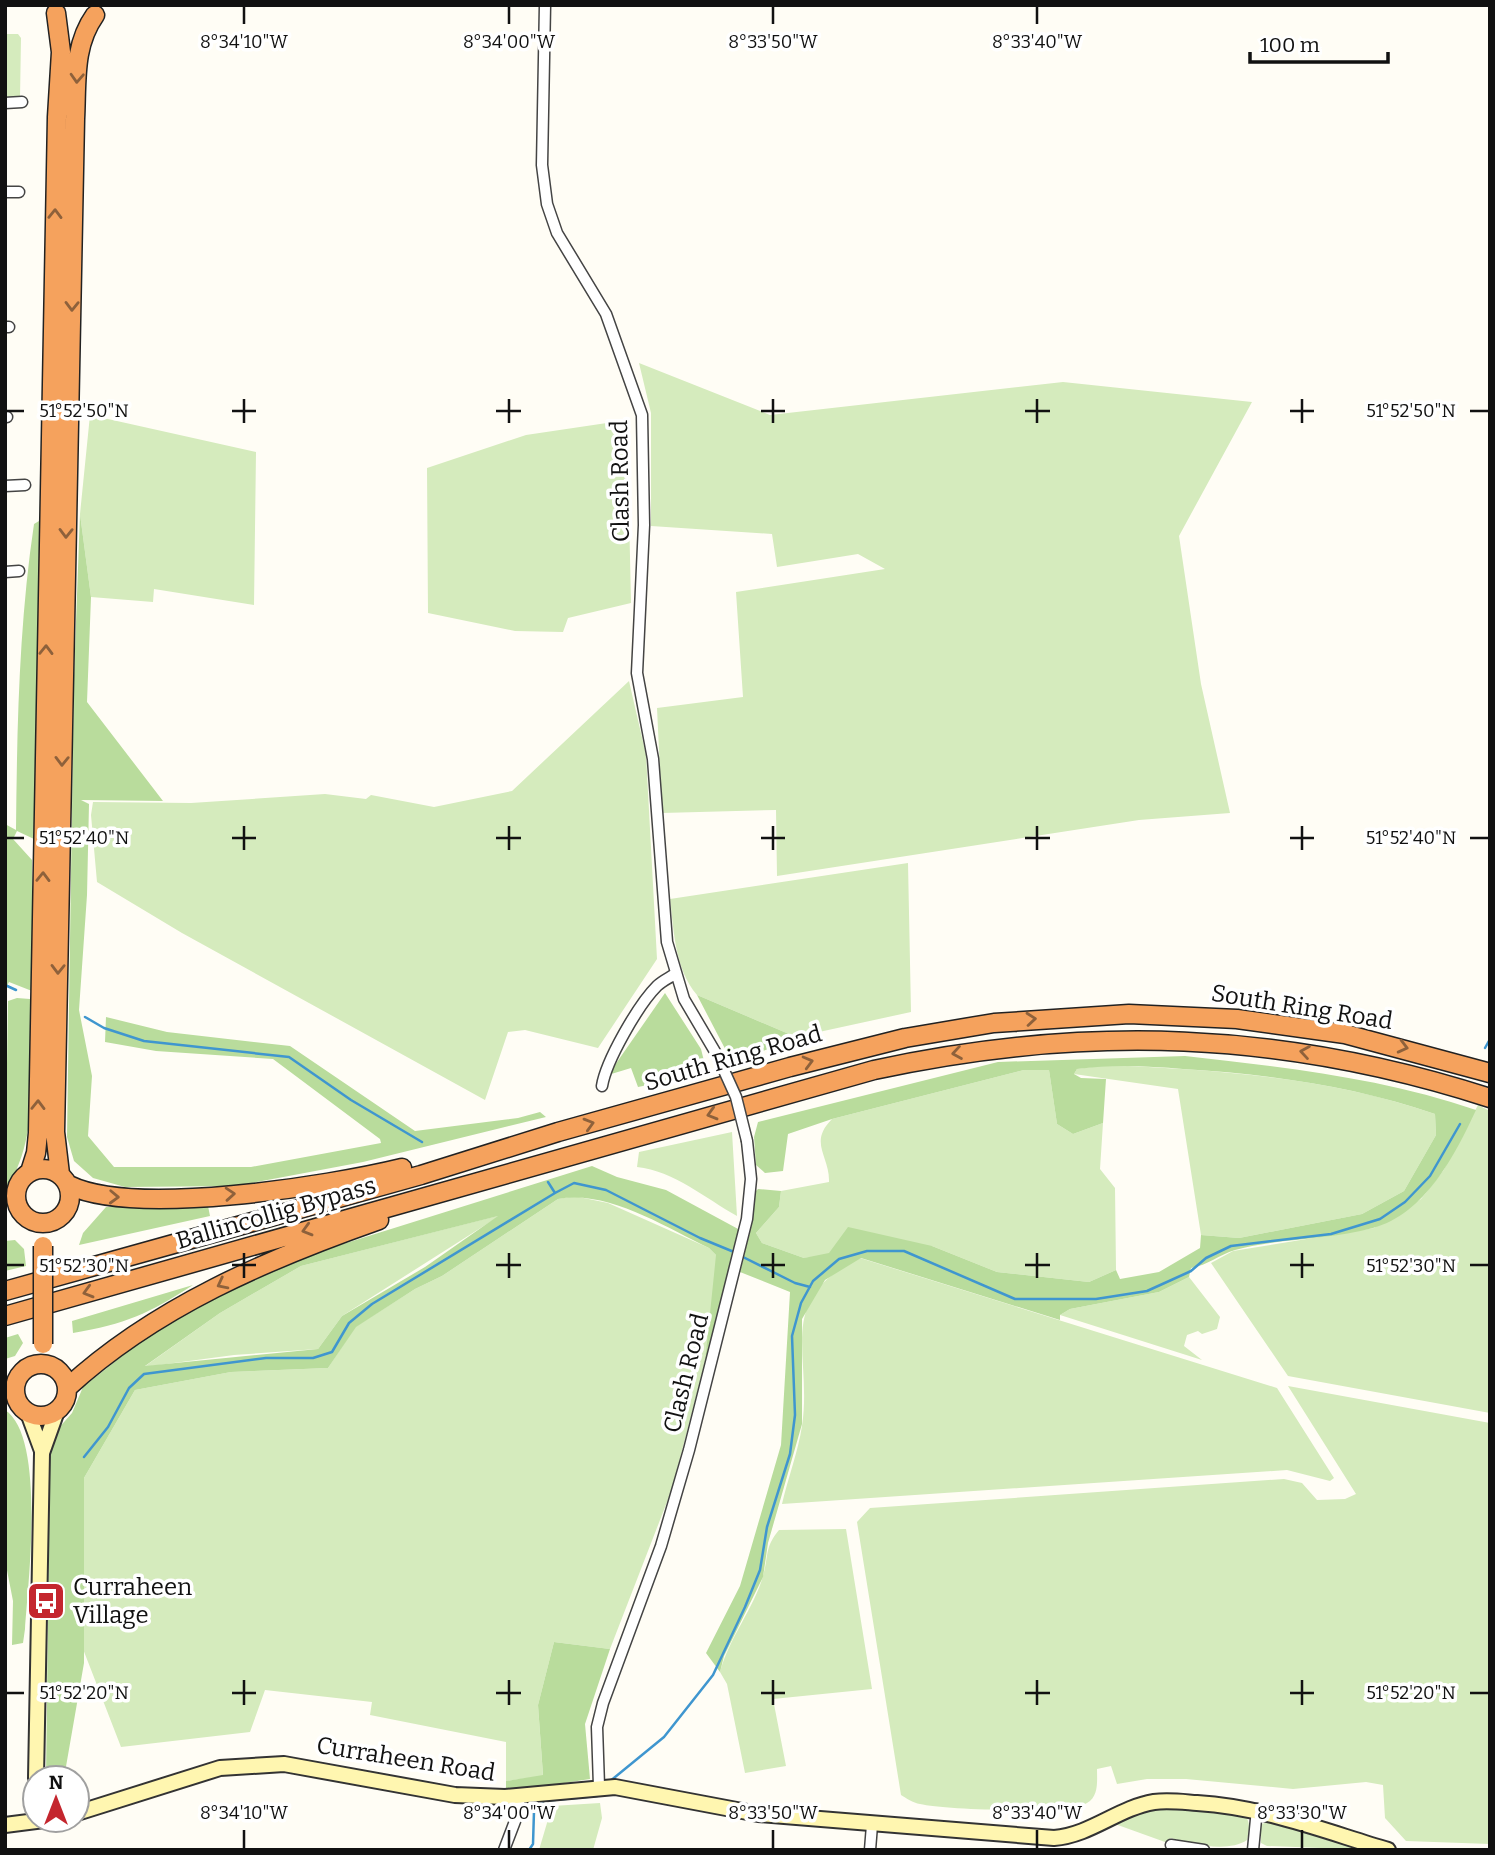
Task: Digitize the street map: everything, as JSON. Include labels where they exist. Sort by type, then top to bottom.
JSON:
[{"type":"highway","points":[[50,8],[71,21],[99,10]]},
{"type":"highway","points":[[30,1172],[36,1153],[38,1119],[57,130],[61,52],[50,8]]},
{"type":"highway","points":[[43,1246],[71,1200],[64,1180],[55,1132],[75,119],[78,54],[83,34],[99,10]]},
{"type":"highway","name":"South Ring Road","points":[[5,1291],[868,1046],[952,1029],[1056,1017],[1166,1015],[1273,1023],[1397,1046],[1490,1073]]},
{"type":"highway","name":"South Ring Road","points":[[561,1158],[874,1069],[982,1049],[1087,1039],[1199,1040],[1303,1052],[1376,1065],[1490,1098]]},
{"type":"highway","points":[[57,1220],[35,1222],[10,1203],[19,1182],[30,1172],[46,1168],[85,1193],[118,1198],[258,1192],[383,1172],[558,1132]]},
{"type":"highway","points":[[35,1222],[43,1246],[43,1344],[32,1366],[16,1382],[11,1396],[28,1413],[43,1416],[57,1411],[63,1404],[67,1388],[104,1356],[197,1297],[261,1265],[340,1234],[561,1158]]},
{"type":"highway","name":"Ballincollig Bypass","points":[[5,1316],[561,1158]]},
{"type":"highway","points":[[43,1344],[67,1388]]},
{"type":"highway","points":[[32,1366],[49,1365],[57,1369]]},
{"type":"street","name":"Clash Road","points":[[545,5],[542,165],[547,204],[557,233],[606,314],[642,415],[644,525],[637,673],[653,759],[663,910],[675,974],[692,1014],[717,1055],[736,1097],[747,1141],[751,1179],[743,1241],[662,1545],[603,1703],[597,1727],[599,1786]]},
{"type":"street","points":[[5,103],[22,102]]},
{"type":"street","points":[[5,192],[19,192]]},
{"type":"street","points":[[5,485],[25,485]]},
{"type":"street","points":[[5,572],[19,571]]},
{"type":"street","points":[[602,1086],[611,1056],[640,1011],[657,986],[675,974]]},
{"type":"street","points":[[36,1764],[42,1453],[57,1411]]},
{"type":"street","points":[[28,1413],[42,1453]]},
{"type":"street","name":"Curraheen Road","points":[[91,1809],[220,1768],[284,1764],[455,1795],[520,1796],[599,1786],[615,1787],[722,1809],[872,1825],[1054,1838],[1084,1832],[1118,1815],[1156,1801],[1257,1810],[1388,1850]]},
{"type":"street","points":[[504,1850],[517,1816],[520,1796]]},
{"type":"street","points":[[1253,1850],[1257,1810]]},
{"type":"street","points":[[870,1850],[872,1825]]},
{"type":"street","points":[[1171,1845],[1204,1850]]},
{"type":"green space","points":[[5,34],[18,34],[21,38],[20,98],[5,99]]},
{"type":"green space","points":[[639,363],[770,415],[1063,382],[1252,402],[1179,536],[1201,684],[1230,813],[1139,820],[777,876],[776,810],[662,813],[657,708],[743,697],[736,592],[885,569],[858,554],[777,567],[772,534],[651,526],[651,413]]},
{"type":"green space","points":[[90,415],[256,452],[254,605],[154,589],[153,602],[91,597],[80,514]]},
{"type":"green space","points":[[627,420],[631,603],[568,618],[563,632],[515,631],[428,613],[427,468],[526,435]]},
{"type":"green space","points":[[80,514],[91,597],[87,702],[163,801],[81,800],[89,804],[87,895],[79,1010],[92,1076],[88,1136],[114,1167],[251,1167],[381,1143],[380,1139],[273,1059],[156,1051],[105,1042],[106,1017],[167,1032],[290,1046],[415,1131],[518,1118],[540,1112],[546,1117],[363,1162],[236,1186],[125,1187],[93,1178],[74,1161],[67,1137],[74,676]]},
{"type":"green space","points":[[39,521],[41,568],[34,839],[17,831],[13,839],[32,860],[32,991],[9,982],[5,990],[5,824],[16,830],[22,638],[34,524]]},
{"type":"green space","points":[[629,681],[646,755],[657,959],[598,1048],[525,1030],[508,1032],[485,1100],[182,933],[97,882],[91,815],[93,802],[191,803],[325,794],[366,799],[371,795],[434,807],[512,791]]},
{"type":"green space","points":[[908,863],[911,1012],[796,1037],[697,995],[684,974],[674,937],[670,899]]},
{"type":"green space","points":[[665,993],[701,1049],[707,1073],[638,1087],[631,1068],[608,1075]]},
{"type":"green space","points":[[697,995],[796,1037],[733,1064]]},
{"type":"green space","points":[[17,998],[30,999],[31,1002],[32,1100],[24,1147],[5,1191],[8,1001]]},
{"type":"green space","points":[[1185,1056],[1296,1069],[1369,1082],[1476,1110],[1436,1181],[1408,1210],[1391,1221],[1356,1232],[1235,1250],[1191,1268],[1189,1277],[1159,1292],[1070,1309],[1060,1315],[1060,1320],[861,1258],[825,1280],[802,1319],[802,1424],[768,1543],[763,1577],[724,1656],[720,1672],[706,1653],[740,1586],[781,1445],[790,1292],[740,1272],[750,1231],[754,1193],[758,1189],[781,1191],[779,1207],[756,1233],[762,1243],[804,1258],[829,1253],[848,1227],[932,1246],[997,1272],[1089,1282],[1116,1270],[1120,1279],[1159,1272],[1200,1248],[1201,1235],[1239,1238],[1362,1214],[1404,1191],[1436,1135],[1435,1114],[1343,1089],[1247,1074],[1130,1066],[1077,1069],[1074,1074],[1081,1078],[1106,1079],[1103,1123],[1073,1134],[1057,1124],[1049,1070],[1024,1070],[832,1119],[788,1134],[783,1171],[765,1173],[756,1165],[754,1137],[758,1122],[998,1062]]},
{"type":"green space","points":[[1107,1065],[1231,1073],[1355,1091],[1435,1114],[1436,1135],[1404,1191],[1362,1214],[1239,1238],[1201,1235],[1178,1089],[1074,1074],[1077,1069]]},
{"type":"green space","points":[[1024,1070],[1049,1070],[1057,1124],[1073,1134],[1103,1123],[1100,1169],[1115,1188],[1116,1270],[1089,1282],[997,1272],[932,1246],[804,1258],[762,1243],[756,1233],[779,1207],[781,1191],[829,1182],[821,1143],[825,1128],[832,1119]]},
{"type":"green space","points":[[1478,1105],[1490,1111],[1490,1413],[1288,1376],[1211,1263],[1233,1251],[1374,1228],[1421,1199],[1443,1171]]},
{"type":"green space","points":[[732,1132],[737,1216],[689,1186],[664,1174],[637,1167],[639,1152]]},
{"type":"green space","points":[[592,1166],[617,1177],[666,1190],[740,1230],[705,1362],[716,1255],[709,1248],[636,1212],[597,1200],[577,1198],[558,1199],[442,1276],[415,1289],[356,1327],[328,1368],[231,1372],[135,1390],[84,1478],[84,1663],[66,1764],[46,1764],[50,1446],[57,1430],[72,1413],[83,1387],[151,1333],[276,1265]],"holes":[[[498,1216],[425,1267],[342,1316],[318,1349],[145,1366],[220,1313],[301,1266]]]},
{"type":"green space","points":[[574,1196],[608,1203],[709,1248],[716,1255],[717,1270],[705,1362],[672,1489],[610,1649],[554,1642],[538,1705],[543,1776],[506,1781],[506,1742],[370,1715],[372,1702],[265,1690],[250,1732],[121,1747],[83,1649],[84,1478],[135,1390],[231,1372],[328,1368],[355,1327],[415,1289],[442,1276],[558,1199]]},
{"type":"green space","points":[[208,1206],[210,1216],[79,1245],[83,1233],[106,1207]]},
{"type":"green space","points":[[501,1215],[342,1316],[318,1349],[234,1355],[144,1367],[220,1313],[301,1266]]},
{"type":"green space","points":[[15,1240],[24,1249],[26,1266],[5,1271],[5,1241]]},
{"type":"green space","points":[[860,1258],[1277,1388],[1334,1478],[1330,1481],[1287,1470],[782,1504],[802,1426],[802,1330],[806,1310],[816,1292],[833,1274]]},
{"type":"green space","points":[[1189,1277],[1220,1317],[1217,1329],[1187,1335],[1184,1346],[1202,1360],[1060,1315],[1070,1309],[1159,1292]]},
{"type":"green space","points":[[193,1285],[136,1316],[108,1326],[73,1333],[72,1321]]},
{"type":"green space","points":[[18,1334],[23,1343],[15,1356],[5,1359],[5,1338]]},
{"type":"green space","points":[[1288,1386],[1490,1423],[1490,1844],[1406,1841],[1385,1818],[1383,1785],[1366,1782],[1293,1789],[1186,1779],[1147,1779],[1117,1784],[1111,1766],[1097,1769],[1096,1788],[1091,1800],[1056,1809],[954,1808],[917,1803],[901,1795],[857,1522],[870,1508],[1284,1479],[1302,1483],[1317,1500],[1345,1499],[1356,1494]]},
{"type":"green space","points":[[5,1410],[18,1425],[26,1449],[32,1512],[23,1643],[12,1645],[13,1601],[5,1560]]},
{"type":"green space","points":[[846,1529],[872,1689],[773,1699],[786,1766],[745,1773],[727,1684],[720,1672],[729,1647],[759,1588],[771,1542],[779,1530]]},
{"type":"green space","points":[[554,1642],[610,1649],[585,1724],[590,1779],[506,1792],[506,1781],[543,1775],[538,1705]]},
{"type":"green space","points":[[600,1803],[602,1818],[593,1850],[539,1850],[552,1806]]},
{"type":"green space","points":[[1165,1805],[1241,1811],[1249,1824],[1247,1840],[1220,1847],[1171,1838],[1165,1842],[1115,1824],[1119,1818]]},
{"type":"green space","points":[[1269,1820],[1372,1850],[1267,1846],[1261,1843],[1261,1825]]},
{"type":"waterway","points":[[5,985],[16,990]]},
{"type":"waterway","points":[[85,1017],[104,1028],[144,1041],[289,1057],[351,1100],[422,1142]]},
{"type":"waterway","points":[[1485,1048],[1490,1039]]},
{"type":"waterway","points":[[609,1782],[664,1737],[713,1675],[745,1607],[760,1570],[767,1527],[790,1454],[795,1415],[792,1336],[801,1303],[813,1281],[839,1259],[867,1251],[904,1251],[1015,1299],[1096,1299],[1147,1291],[1191,1271],[1206,1258],[1231,1246],[1331,1234],[1380,1219],[1405,1202],[1430,1176],[1460,1124]]},
{"type":"waterway","points":[[548,1182],[555,1193],[574,1183],[606,1190],[700,1238],[734,1252]]},
{"type":"waterway","points":[[84,1457],[108,1427],[129,1388],[144,1374],[266,1358],[313,1358],[332,1352],[349,1323],[372,1304],[555,1193]]},
{"type":"waterway","points":[[741,1256],[795,1283],[810,1287]]},
{"type":"waterway","points":[[529,1850],[533,1844],[534,1811],[543,1801],[597,1796],[600,1793]]},
{"type":"place","name":"Curraheen Village","points":[[46,1601]]}]
